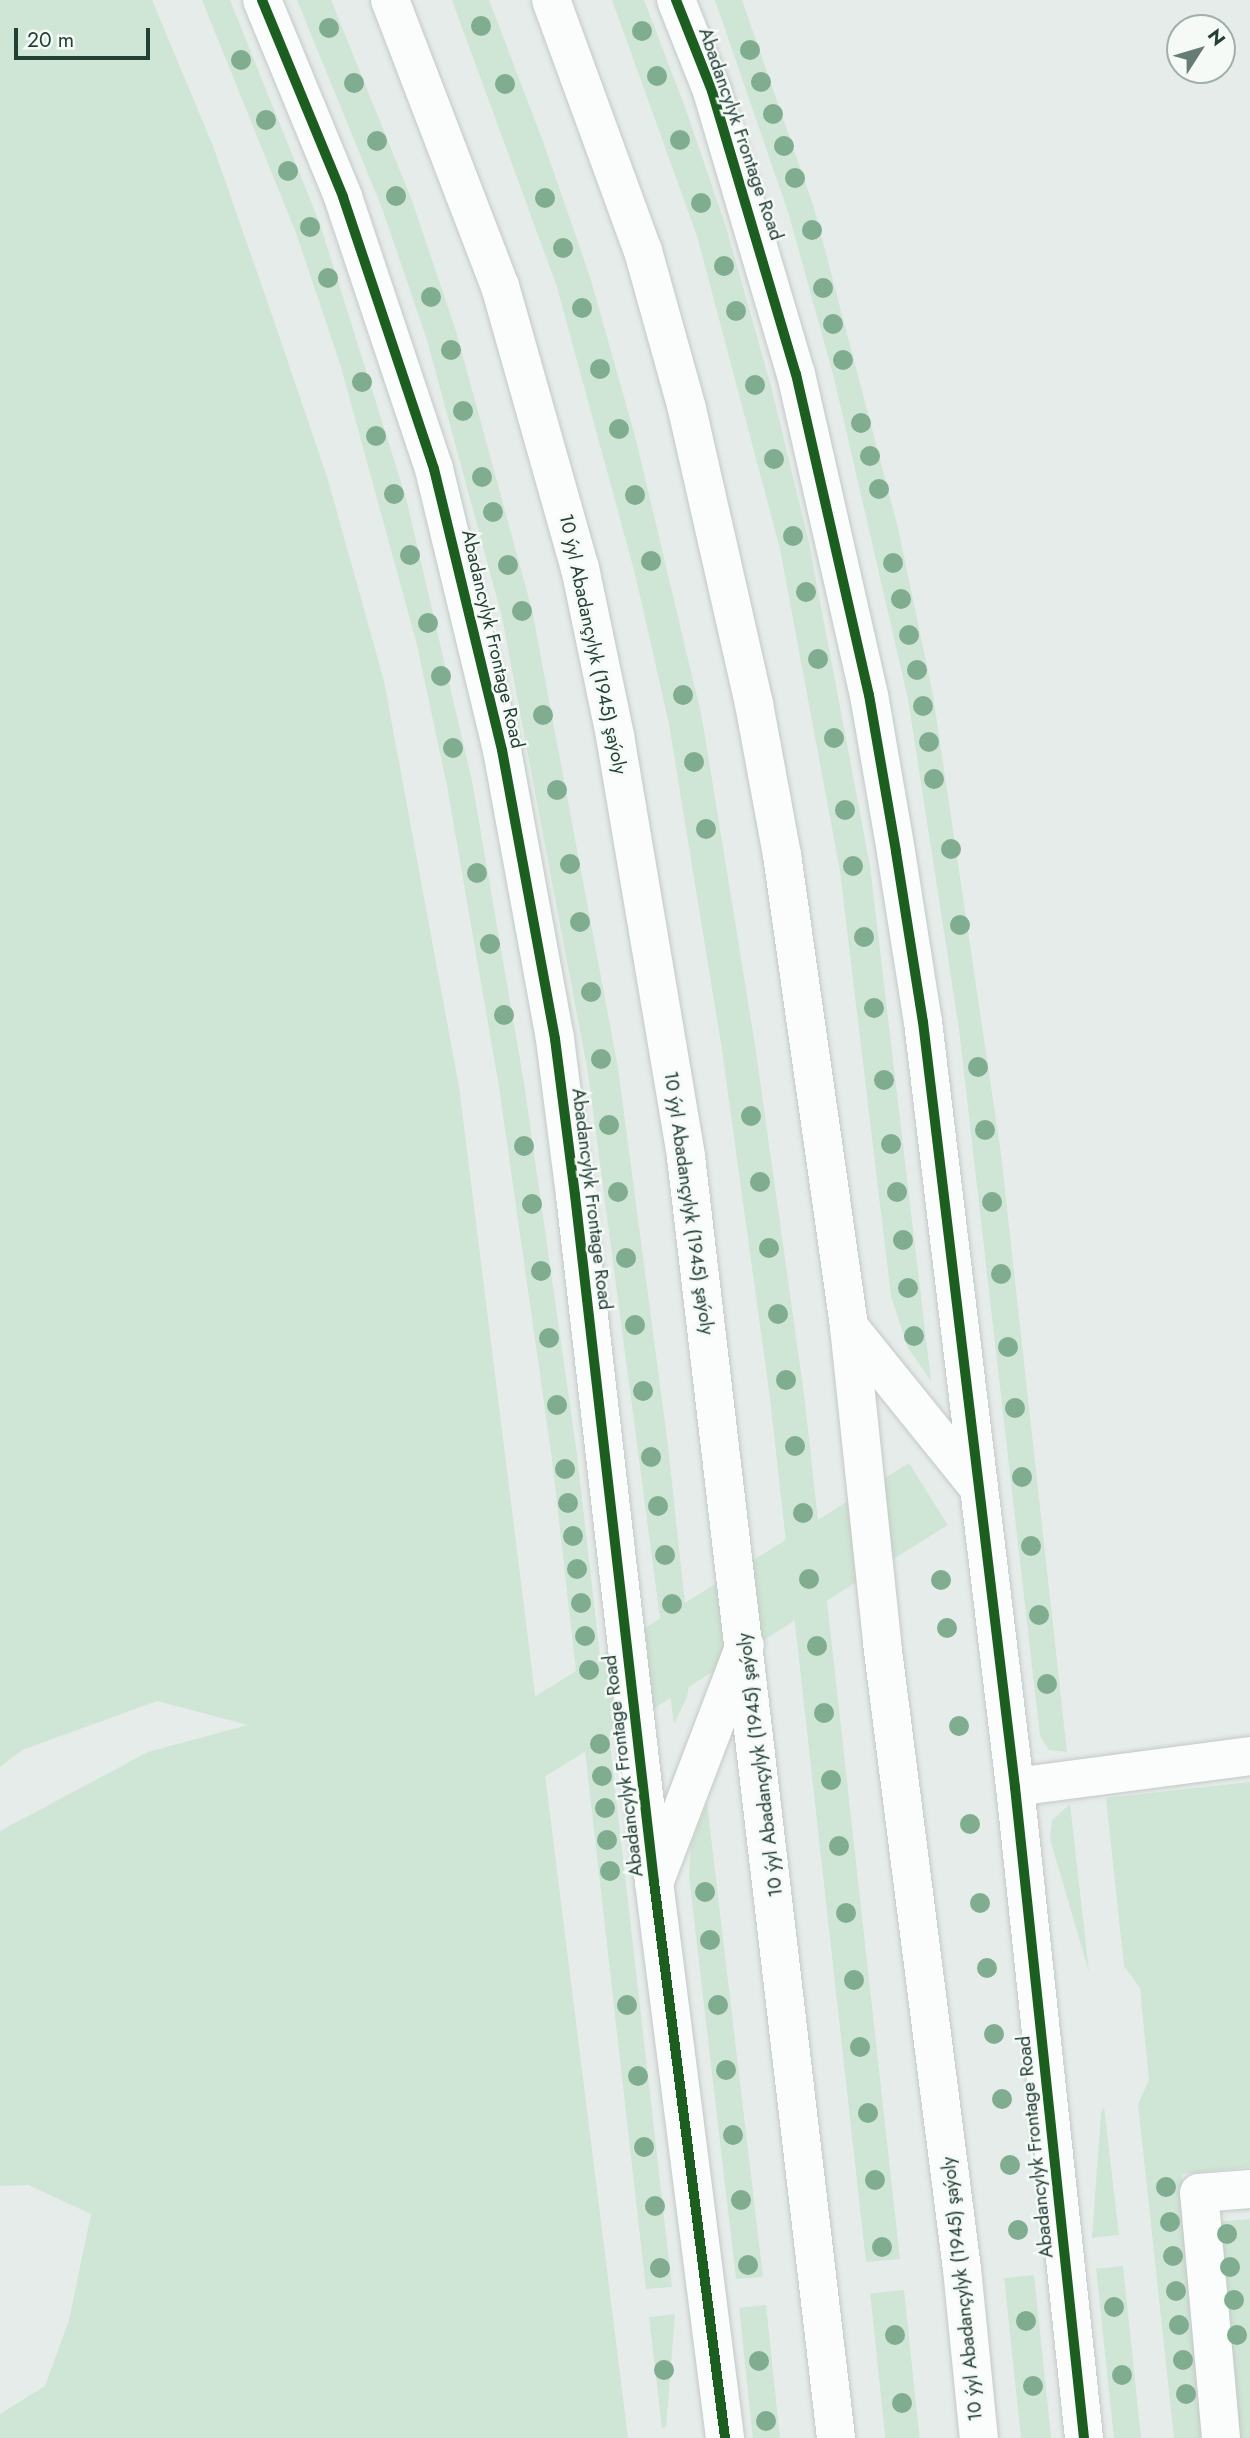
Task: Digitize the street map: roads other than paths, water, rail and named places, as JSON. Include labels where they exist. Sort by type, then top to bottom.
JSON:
[{"type":"street","name":"Abadancylyk Frontage Road","points":[[262,0],[343,197],[434,469],[502,750],[565,1117],[654,1882],[725,2438]]},
{"type":"street","name":"10 ýyl Abadançylyk (1945) şaýoly","points":[[390,0],[500,286],[580,569],[615,736],[686,1157],[836,2438]]},
{"type":"street","name":"10 ýyl Abadançylyk (1945) şaýoly","points":[[551,0],[643,251],[719,543],[782,855],[849,1327],[882,1643],[962,2269],[979,2438]]},
{"type":"street","name":"Abadancylyk Frontage Road","points":[[676,0],[747,200],[796,374],[869,695],[923,1021],[975,1483],[1015,1787],[1084,2438]]},
{"type":"street","points":[[849,1327],[975,1483]]},
{"type":"street","points":[[654,1882],[745,1645]]},
{"type":"street","points":[[1015,1787],[1250,1756]]},
{"type":"street","points":[[1221,2438],[1199,2193],[1250,2189]]}]
